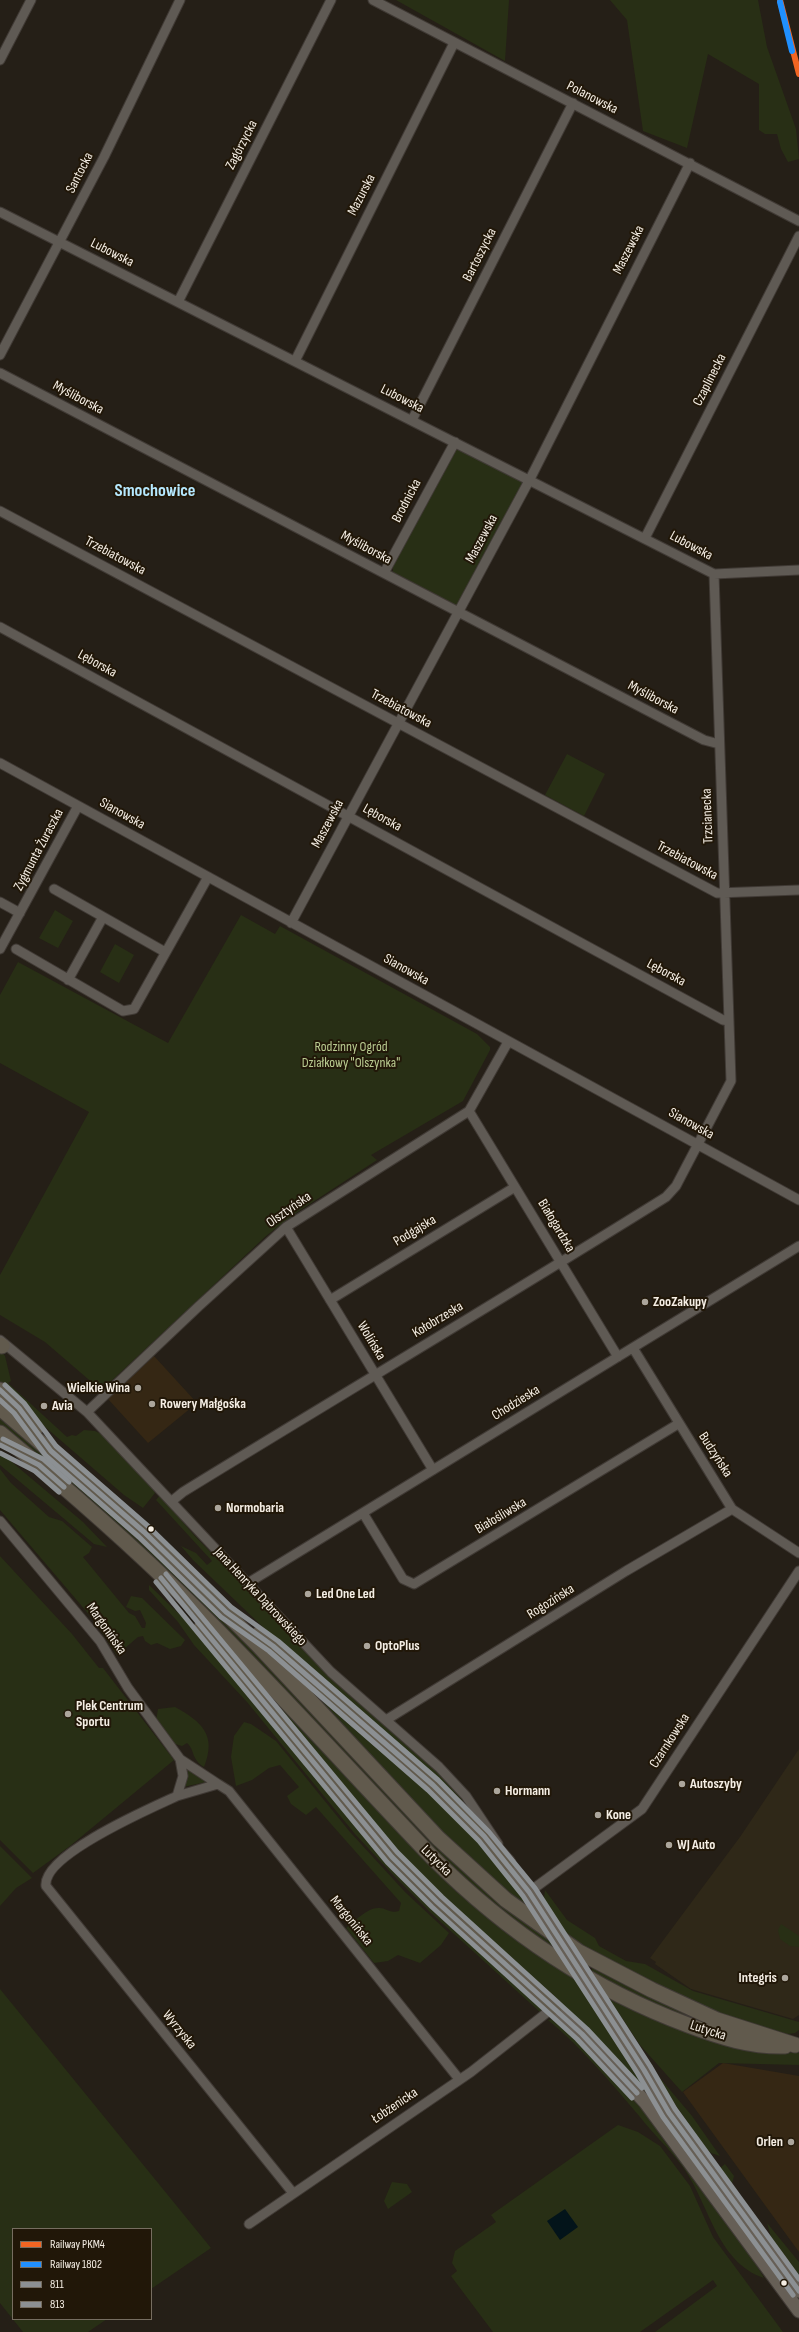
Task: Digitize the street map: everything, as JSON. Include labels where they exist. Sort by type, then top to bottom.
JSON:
[{"type":"main road","points":[[0,1390],[19,1408],[51,1451]]},
{"type":"main road","points":[[0,1408],[144,1532],[226,1612],[273,1646],[433,1785],[468,1818],[508,1864],[529,1892],[669,2113],[799,2291]]},
{"type":"main road","points":[[0,1433],[39,1465],[149,1563],[387,1851],[438,1902],[554,2007],[604,2057],[645,2102],[799,2311]]},
{"type":"main road","points":[[0,1445],[39,1465]]},
{"type":"main road","name":"Lutycka","points":[[149,1563],[240,1654],[432,1857],[466,1890],[509,1926],[590,1979],[666,2016],[739,2041],[765,2046],[797,2045]]},
{"type":"main road","name":"Lutycka","points":[[226,1612],[433,1832],[471,1870],[519,1910],[580,1952],[662,1996],[717,2020],[797,2045]]},
{"type":"street","points":[[0,60],[31,0]]},
{"type":"street","name":"Santocka","points":[[0,355],[60,243],[180,0]]},
{"type":"street","name":"Zagórzycka","points":[[178,302],[331,0]]},
{"type":"street","name":"Polanowska","points":[[373,0],[454,43],[690,163],[799,221]]},
{"type":"street","name":"Mazurska","points":[[295,361],[454,43]]},
{"type":"street","name":"Bartoszycka","points":[[412,420],[573,104]]},
{"type":"street","name":"Maszewska","points":[[291,923],[530,479],[690,163]]},
{"type":"street","name":"Lubowska","points":[[0,212],[530,479],[714,574],[799,570]]},
{"type":"street","name":"Czaplinecka","points":[[645,538],[799,236]]},
{"type":"street","name":"Myśliborska","points":[[0,373],[704,740],[720,744]]},
{"type":"street","name":"Brodnicka","points":[[384,573],[455,442]]},
{"type":"street","name":"Trzebiatowska","points":[[0,511],[716,893],[799,890]]},
{"type":"street","name":"Trzcianecka","points":[[698,1144],[731,1082],[714,574]]},
{"type":"street","name":"Lęborska","points":[[0,627],[723,1020],[729,1021]]},
{"type":"street","name":"Sianowska","points":[[0,763],[799,1200]]},
{"type":"street","name":"Zygmunta Żuraszka","points":[[0,948],[78,806]]},
{"type":"street","points":[[16,950],[123,1011],[129,1011],[134,1009],[208,877]]},
{"type":"street","points":[[54,889],[165,952]]},
{"type":"street","points":[[0,902],[20,913]]},
{"type":"street","points":[[68,980],[103,917]]},
{"type":"street","name":"Olsztyńska","points":[[87,1412],[198,1306],[286,1227],[469,1111],[508,1042]]},
{"type":"street","name":"Białogardzka","points":[[469,1111],[618,1357]]},
{"type":"street","name":"Kołobrzeska","points":[[172,1501],[183,1492],[374,1374],[562,1263],[671,1193],[698,1144]]},
{"type":"street","name":"Podgajska","points":[[330,1300],[515,1187]]},
{"type":"street","name":"Wolińska","points":[[286,1227],[433,1470]]},
{"type":"street","name":"Chodzieska","points":[[248,1583],[799,1246]]},
{"type":"street","name":"Jana Henryka Dąbrowskiego","points":[[1,1343],[87,1412],[331,1672],[434,1762],[466,1796],[487,1824],[508,1864]]},
{"type":"street","name":"Budzyńska","points":[[633,1348],[678,1424],[732,1509],[799,1553]]},
{"type":"street","name":"Białośliwska","points":[[363,1513],[403,1579],[414,1584],[678,1424]]},
{"type":"street","name":"Rogozińska","points":[[386,1720],[626,1571],[732,1509]]},
{"type":"street","name":"Margonińska","points":[[0,1521],[96,1635],[128,1688],[180,1759],[228,1791],[459,2079]]},
{"type":"street","name":"Czarnkowska","points":[[529,1892],[642,1809],[799,1571]]},
{"type":"street","name":"Margonińska","points":[[177,1796],[183,1776],[180,1759]]},
{"type":"street","points":[[177,1796],[218,1784]]},
{"type":"street","name":"Wyrzyska","points":[[177,1796],[135,1816],[76,1848],[49,1873],[46,1882],[50,1893],[293,2193]]},
{"type":"street","name":"Łobżenicka","points":[[249,2224],[459,2079],[554,2007]]},
{"type":"shaded area","points":[[154,1356],[197,1403],[148,1443],[108,1399]]},
{"type":"shaded area","points":[[799,1749],[799,2015],[793,2019],[691,1989],[655,1964],[656,1962],[650,1958],[740,1837]]},
{"type":"shaded area","points":[[723,2063],[799,2076],[799,2252],[683,2092]]},
{"type":"shaded area","points":[[565,2209],[578,2227],[560,2240],[547,2221]]},
{"type":"green space","points":[[396,0],[509,0],[505,61]]},
{"type":"green space","points":[[610,0],[758,0],[767,47],[796,129],[799,159],[788,162],[781,149],[777,134],[765,134],[759,130],[759,84],[708,54],[687,148],[643,131],[627,20]]},
{"type":"green space","points":[[457,449],[523,481],[458,606],[393,572],[393,564]]},
{"type":"green space","points":[[567,754],[605,774],[584,816],[545,795]]},
{"type":"green space","points":[[55,910],[73,921],[58,948],[39,938]]},
{"type":"green space","name":"Rodzinny Ogród Działkowy \"Olszynka\"","points":[[241,915],[275,934],[280,926],[477,1034],[490,1047],[490,1050],[463,1101],[371,1155],[377,1160],[296,1213],[266,1236],[106,1386],[95,1385],[45,1342],[0,1315],[0,1275],[89,1112],[0,1063],[0,995],[18,962],[168,1043]]},
{"type":"green space","points":[[115,944],[134,955],[119,983],[100,972]]},
{"type":"green space","points":[[0,1348],[5,1356],[11,1381],[8,1383],[67,1437],[72,1435],[76,1436],[84,1430],[95,1431],[101,1434],[153,1488],[155,1493],[143,1508],[124,1495],[29,1413],[0,1385]]},
{"type":"green space","points":[[0,1415],[133,1530],[555,1943],[551,1949],[485,1900],[0,1426]]},
{"type":"green space","points":[[0,1452],[83,1522],[107,1547],[94,1544],[0,1465]]},
{"type":"green space","points":[[0,1469],[11,1483],[49,1517],[62,1521],[92,1547],[89,1553],[83,1557],[129,1613],[135,1616],[142,1628],[145,1628],[146,1623],[140,1610],[135,1611],[126,1607],[131,1596],[142,1598],[185,1640],[181,1646],[170,1649],[157,1643],[151,1645],[145,1641],[143,1636],[138,1637],[117,1655],[92,1618],[0,1510]]},
{"type":"green space","points":[[160,1495],[193,1534],[327,1673],[419,1753],[453,1787],[476,1816],[289,1652],[193,1560],[181,1546],[196,1553],[207,1565],[212,1561],[156,1500]]},
{"type":"green space","name":"Plek Centrum Sportu","points":[[0,1556],[72,1634],[99,1668],[103,1668],[174,1760],[70,1846],[33,1873],[0,1840]]},
{"type":"green space","points":[[149,1585],[204,1638],[304,1760],[542,2005],[541,2013],[431,1913],[355,1834],[247,1702],[194,1645],[178,1622],[149,1590]]},
{"type":"green space","points":[[272,1651],[449,1807],[500,1863],[521,1894],[558,1921],[544,1898],[545,1890],[567,1920],[595,1938],[599,1946],[626,1961],[645,1964],[693,1991],[799,2022],[799,2030],[795,2033],[788,2034],[721,2015],[599,1957],[527,1909],[455,1847]]},
{"type":"green space","points":[[266,1692],[342,1771],[577,1978],[782,2052],[799,2053],[799,2065],[719,2063],[682,2092],[640,2045],[618,2012],[592,1998],[669,2122],[799,2299],[799,2303],[657,2109],[416,1874],[267,1698]]},
{"type":"green space","points":[[175,1707],[193,1718],[208,1738],[208,1756],[204,1767],[197,1761],[187,1743],[182,1746],[172,1743],[156,1721],[158,1709]]},
{"type":"green space","points":[[244,1722],[251,1724],[276,1741],[350,1832],[405,1892],[449,1933],[441,1945],[420,1963],[398,1955],[388,1961],[374,1963],[346,1928],[369,1910],[381,1908],[396,1912],[399,1911],[401,1903],[316,1807],[306,1815],[291,1804],[287,1796],[299,1787],[280,1765],[269,1768],[252,1780],[236,1786],[231,1757],[234,1736]]},
{"type":"green space","points":[[185,1767],[206,1782],[183,1787]]},
{"type":"green space","points":[[0,1846],[32,1878],[16,1888],[0,1906]]},
{"type":"green space","points":[[781,1924],[799,1936],[799,1947],[790,1946],[780,1939],[778,1930]]},
{"type":"green space","points":[[594,1966],[718,2026],[693,2022],[590,1973]]},
{"type":"green space","points":[[0,1989],[211,2248],[152,2288],[152,2228],[12,2228],[12,2318],[0,2303]]},
{"type":"green space","points":[[554,2019],[560,2021],[631,2094],[747,2249],[764,2278],[748,2270],[735,2259],[715,2230],[691,2180],[682,2166],[596,2067],[561,2031],[548,2020]]},
{"type":"green space","points":[[638,2052],[692,2116],[720,2156],[711,2153],[706,2148]]},
{"type":"green space","points":[[618,2125],[638,2132],[660,2146],[690,2186],[713,2237],[783,2332],[655,2332],[717,2286],[713,2280],[640,2332],[493,2332],[451,2276],[457,2271],[452,2263],[455,2251],[496,2222],[491,2215]]},
{"type":"green space","points":[[725,2164],[734,2176],[732,2184],[720,2168]]},
{"type":"green space","points":[[392,2182],[407,2184],[412,2192],[388,2209],[384,2201]]},
{"type":"green space","points":[[767,2223],[799,2262],[799,2275],[771,2237]]},
{"type":"green space","points":[[13,2320],[106,2320],[88,2332],[23,2332]]},
{"type":"rail line","name":"PKM4","points":[[780,0],[799,74]]},
{"type":"rail line","name":"1802","points":[[780,2],[792,51]]},
{"type":"transit line","points":[[5,1385],[24,1403],[56,1446],[149,1527],[231,1607],[278,1641],[438,1780],[489,1832],[535,1888],[650,2066],[675,2109],[799,2279]]},
{"type":"transit line","name":"811","points":[[0,1390],[19,1408],[51,1451],[144,1532],[226,1612],[273,1646],[433,1785],[484,1836],[529,1892],[644,2070],[669,2113],[799,2291]]},
{"type":"transit line","name":"813","points":[[0,1400],[14,1413],[46,1456],[139,1537],[221,1617],[269,1651],[428,1790],[479,1841],[523,1896],[638,2074],[663,2117],[793,2295]]},
{"type":"transit line","points":[[3,1439],[43,1459],[69,1482]]},
{"type":"transit line","name":"811","points":[[0,1445],[39,1465],[64,1487]]},
{"type":"transit line","name":"813","points":[[0,1453],[35,1471],[59,1492]]},
{"type":"transit line","points":[[166,1574],[397,1852],[442,1897],[587,2029],[642,2088]]},
{"type":"transit line","name":"811","points":[[161,1578],[392,1857],[437,1902],[582,2034],[637,2093]]},
{"type":"transit line","name":"813","points":[[156,1582],[387,1862],[432,1907],[577,2039],[632,2098]]},
{"type":"place","name":"ZooZakupy","points":[[645,1302]]},
{"type":"place","name":"Wielkie Wina","points":[[138,1388]]},
{"type":"place","name":"Rowery Małgośka","points":[[152,1404]]},
{"type":"place","name":"Avia","points":[[44,1406]]},
{"type":"place","name":"Normobaria","points":[[218,1508]]},
{"type":"place","name":"Led One Led","points":[[308,1594]]},
{"type":"place","name":"OptoPlus","points":[[367,1646]]},
{"type":"place","name":"Plek Centrum Sportu","points":[[68,1714]]},
{"type":"place","name":"Autoszyby","points":[[682,1784]]},
{"type":"place","name":"Hormann","points":[[497,1791]]},
{"type":"place","name":"Kone","points":[[598,1815]]},
{"type":"place","name":"WJ Auto","points":[[669,1845]]},
{"type":"place","name":"Integris","points":[[785,1978]]},
{"type":"place","name":"Orlen","points":[[791,2142]]},
{"type":"district","name":"Smochowice","points":[[155,491]]}]
